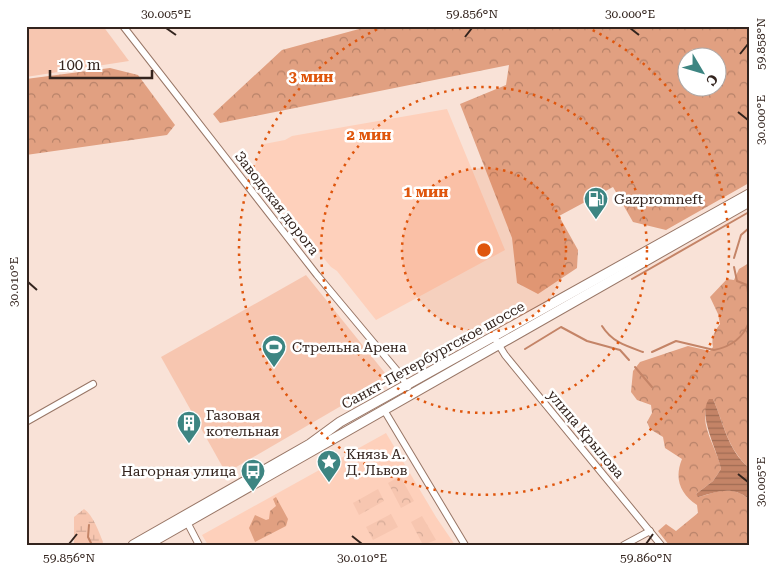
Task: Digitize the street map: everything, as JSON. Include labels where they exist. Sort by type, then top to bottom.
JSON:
[{"type":"main road","name":"Санкт-Петербургское шоссе","points":[[133,545],[302,448],[340,422],[749,194]]},
{"type":"main road","name":"Санкт-Петербургское шоссе","points":[[147,545],[749,202]]},
{"type":"street","name":"Заводская дорога","points":[[123,26],[317,275],[407,385],[412,395]]},
{"type":"street","name":"улица Крылова","points":[[494,337],[498,346],[661,545]]},
{"type":"street","points":[[26,422],[93,384]]},
{"type":"street","points":[[384,410],[430,492],[465,545]]},
{"type":"street","points":[[187,522],[199,545]]},
{"type":"street","points":[[624,545],[650,531]]},
{"type":"shaded area","points":[[447,109],[505,250],[376,320],[337,271],[331,267],[252,172],[264,144],[285,140],[292,136]]},
{"type":"shaded area","points":[[709,399],[713,399],[727,436],[736,453],[749,468],[749,499],[730,491],[698,497],[696,494],[713,481],[721,469],[705,414]]},
{"type":"shaded area","points":[[386,433],[455,545],[208,545],[202,535]]},
{"type":"green space","points":[[26,26],[103,26],[129,61],[26,77]]},
{"type":"green space","points":[[370,26],[749,26],[749,183],[666,230],[633,222],[613,187],[559,216],[578,250],[577,268],[538,294],[517,283],[512,238],[460,104],[506,85],[509,65],[220,123],[213,114],[282,50]]},
{"type":"green space","points":[[110,68],[138,75],[175,125],[167,135],[26,155],[26,79]]},
{"type":"green space","points":[[749,263],[749,468],[731,444],[713,399],[706,409],[705,417],[708,432],[721,469],[713,481],[696,494],[699,497],[725,490],[736,492],[749,499],[749,545],[669,545],[658,531],[666,524],[676,531],[698,513],[697,505],[686,496],[680,485],[679,473],[682,459],[665,448],[663,437],[650,429],[647,422],[652,413],[651,405],[637,400],[631,392],[633,371],[640,362],[688,346],[710,351],[713,347],[714,335],[720,324],[718,314],[710,297],[727,279],[734,280],[739,269]]},
{"type":"green space","name":"Стрельна Арена","points":[[306,275],[389,378],[226,473],[161,357]]},
{"type":"green space","points":[[400,476],[414,501],[401,508],[388,483]]},
{"type":"green space","points":[[378,489],[384,501],[359,515],[353,503]]},
{"type":"green space","points":[[276,497],[288,519],[286,526],[255,542],[249,528],[255,515],[266,520],[269,519],[270,511],[276,506],[273,499]]},
{"type":"green space","points":[[84,509],[95,524],[103,542],[102,545],[74,545],[74,517]]},
{"type":"green space","points":[[391,514],[398,527],[373,540],[366,527]]},
{"type":"green space","points":[[422,516],[436,540],[423,545],[411,522]]},
{"type":"waterway","points":[[632,279],[749,212]]},
{"type":"waterway","points":[[734,258],[741,235],[749,228]]},
{"type":"waterway","points":[[734,267],[737,281],[747,285]]},
{"type":"waterway","points":[[749,283],[747,285],[749,300]]},
{"type":"waterway","points":[[652,352],[676,341],[714,350],[720,349],[740,337],[749,322]]},
{"type":"waterway","points":[[602,326],[615,340],[643,352]]},
{"type":"waterway","points":[[525,349],[561,327],[587,341],[620,350],[629,360]]},
{"type":"waterway","points":[[635,367],[652,387]]},
{"type":"waterway","points":[[89,525],[88,537],[92,545]]},
{"type":"place","name":"Gazpromneft","points":[[596,220]]},
{"type":"place","name":"Стрельна Арена","points":[[274,368]]},
{"type":"place","name":"Газовая котельная","points":[[189,444]]},
{"type":"place","name":"Князь А. Д. Львов","points":[[329,483]]},
{"type":"place","name":"Нагорная улица","points":[[253,492]]}]
